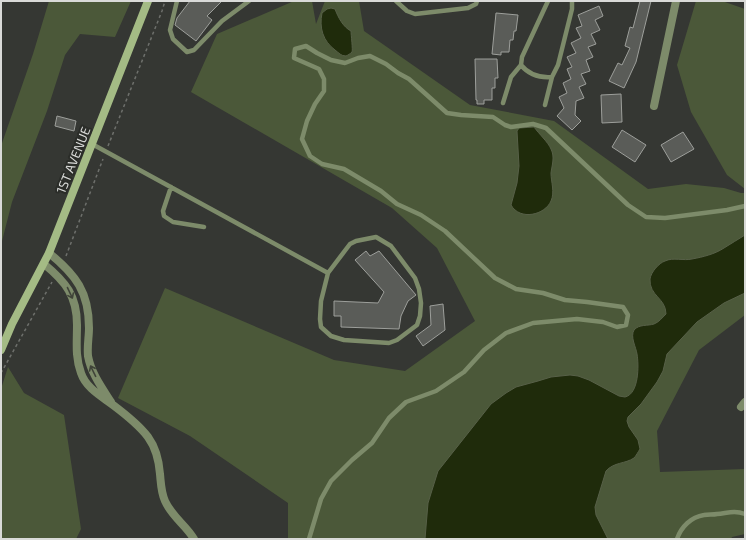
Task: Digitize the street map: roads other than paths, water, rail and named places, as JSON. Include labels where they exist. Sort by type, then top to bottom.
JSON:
[{"type":"main road","name":"1ST AVENUE","points":[[1,350],[12,324],[49,253],[148,1]]},
{"type":"main road","name":"1ST AVENUE","points":[[1,338],[12,324]]},
{"type":"street","points":[[654,106],[676,1]]},
{"type":"street","points":[[49,253],[63,264],[74,277],[84,296],[89,319],[88,344],[90,364],[93,372],[113,404]]},
{"type":"street","points":[[44,264],[67,286],[72,297],[76,312],[77,324],[77,362],[81,375],[90,387],[113,404],[149,438],[159,461],[161,489],[165,500],[170,511],[188,529],[194,539]]},
{"type":"lane","points":[[177,1],[170,30],[173,38],[187,52],[194,50],[222,21],[249,1]]},
{"type":"lane","points":[[396,1],[407,11],[415,14],[468,8],[476,4],[477,1]]},
{"type":"lane","points":[[503,103],[511,77],[521,65],[522,57],[548,1]]},
{"type":"lane","points":[[545,105],[552,77],[558,65],[572,9],[572,1]]},
{"type":"lane","points":[[309,539],[321,499],[331,481],[372,443],[389,418],[406,402],[436,391],[464,372],[484,350],[506,333],[533,323],[577,319],[603,322],[616,327],[626,325],[628,315],[623,307],[565,300],[543,293],[516,289],[495,278],[445,231],[421,215],[398,204],[381,191],[344,169],[322,164],[310,156],[302,139],[306,121],[324,91],[324,79],[319,69],[294,58],[295,49],[306,46],[331,60],[345,63],[358,58],[370,56],[386,64],[409,79],[447,113],[493,117],[504,126],[511,127],[533,124],[546,128],[628,205],[646,217],[665,218],[745,206]]},
{"type":"lane","points":[[521,65],[527,72],[542,78],[552,77]]},
{"type":"lane","points":[[92,144],[328,273]]},
{"type":"lane","points":[[171,187],[163,211],[164,216],[173,222],[204,227]]},
{"type":"lane","points":[[376,237],[390,246],[415,278],[419,289],[421,303],[420,316],[417,325],[397,340],[389,343],[344,340],[331,336],[321,327],[320,319],[321,301],[328,273],[350,244],[356,241],[376,237]]},
{"type":"lane","points":[[677,539],[682,528],[687,522],[703,515],[714,515],[730,511],[738,511],[745,514]]}]
